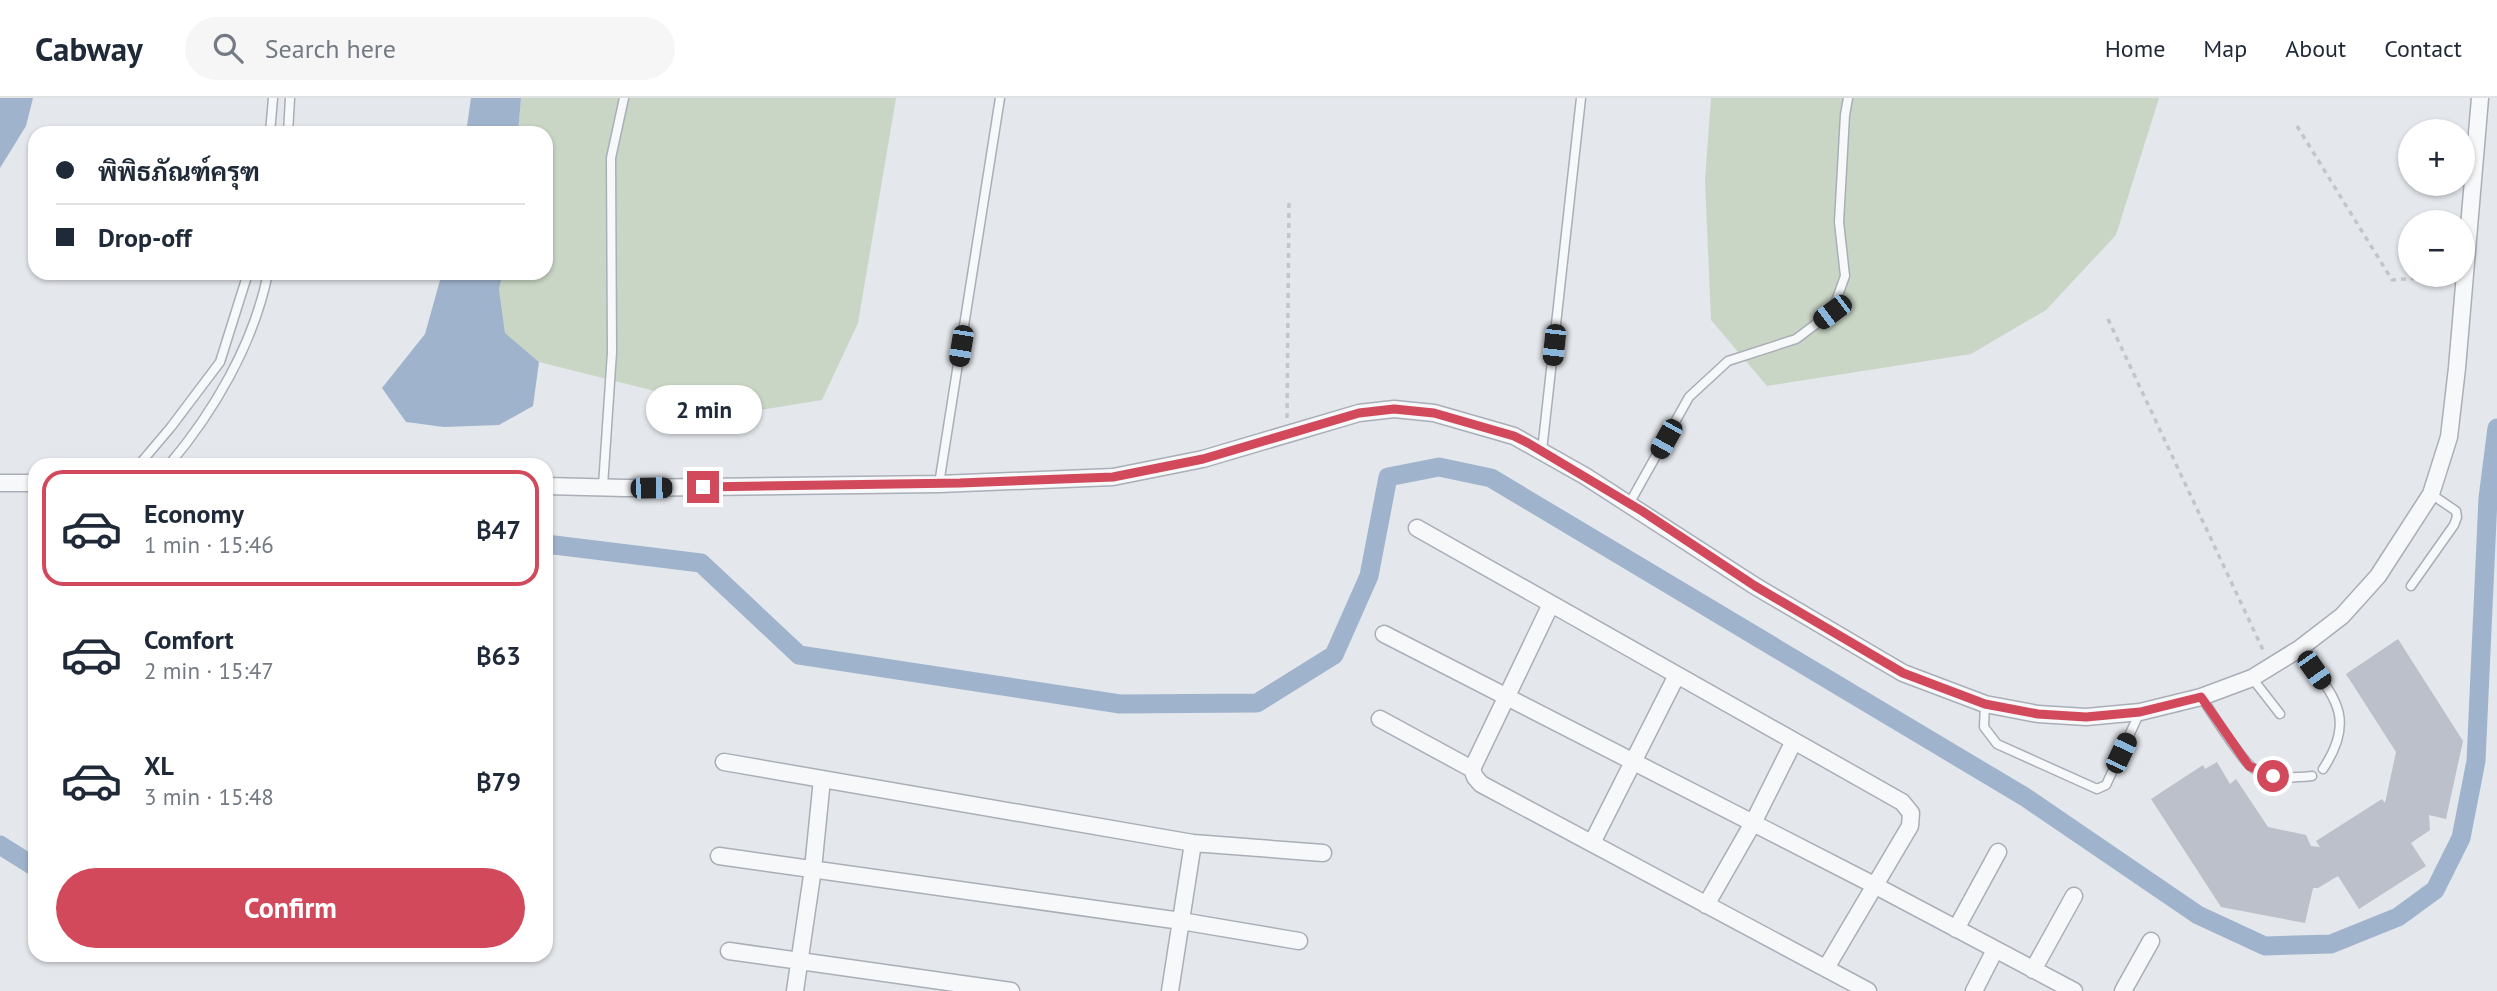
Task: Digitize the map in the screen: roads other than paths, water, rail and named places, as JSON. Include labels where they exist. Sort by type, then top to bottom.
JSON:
[{"type":"street","points":[[553,486],[625,488],[939,484],[1113,477],[1203,459],[1359,413],[1394,409],[1434,413],[1514,436],[1542,451],[1755,586],[1903,673],[1985,704],[2050,715],[2086,717],[2140,712],[2201,697],[2252,678],[2299,649],[2342,617],[2378,576],[2431,494],[2449,437],[2480,98]]},
{"type":"street","points":[[0,483],[28,483]]},
{"type":"street","points":[[1417,528],[1902,802],[1911,813],[1910,826],[1826,968]]},
{"type":"street","points":[[1472,769],[1551,604]]},
{"type":"street","points":[[1384,634],[1874,885],[2074,991]]},
{"type":"street","points":[[1592,844],[1676,675]]},
{"type":"street","points":[[1380,719],[1472,769],[1481,784],[1868,991]]},
{"type":"street","points":[[1706,905],[1753,823],[1794,741]]},
{"type":"street","points":[[724,762],[1193,844],[1323,853]]},
{"type":"street","points":[[795,991],[813,869],[822,779]]},
{"type":"street","points":[[1170,991],[1193,844]]},
{"type":"street","points":[[1956,929],[1998,852]]},
{"type":"street","points":[[719,856],[1181,921],[1299,941]]},
{"type":"street","points":[[2033,970],[2074,896]]},
{"type":"street","points":[[2123,991],[2151,941]]},
{"type":"street","points":[[1973,991],[1995,950]]},
{"type":"street","points":[[729,951],[1011,991]]},
{"type":"lane","points":[[271,126],[273,98]]},
{"type":"lane","points":[[288,126],[290,98]]},
{"type":"lane","points":[[603,486],[612,352],[611,158],[624,98]]},
{"type":"lane","points":[[939,484],[1000,98]]},
{"type":"lane","points":[[1542,451],[1581,98]]},
{"type":"lane","points":[[1629,504],[1689,397],[1728,361],[1796,339],[1832,312],[1845,276],[1839,222],[1848,98]]},
{"type":"lane","points":[[145,458],[220,362],[246,280]]},
{"type":"lane","points":[[175,458],[188,443],[235,369],[266,280]]},
{"type":"lane","points":[[2411,586],[2457,517],[2456,511],[2431,494]]},
{"type":"lane","points":[[2299,649],[2337,704],[2341,724],[2340,738],[2323,769]]},
{"type":"lane","points":[[2252,678],[2280,714]]},
{"type":"lane","points":[[2201,697],[2249,766],[2273,776],[2312,776]]},
{"type":"lane","points":[[1985,704],[1984,727],[1997,744],[2096,789],[2106,785],[2140,712]]},
{"type":"water","points":[[0,98],[33,98],[26,126],[0,168]]},
{"type":"water","points":[[471,98],[521,98],[519,126],[467,126]]},
{"type":"water","points":[[440,280],[501,280],[499,289],[505,333],[539,362],[533,406],[499,425],[444,427],[406,422],[382,388],[425,334]]},
{"type":"waterway","points":[[553,545],[701,563],[799,655],[1120,704],[1257,703],[1334,655],[1369,576],[1388,477],[1439,467],[1491,478],[2025,797],[2198,915],[2265,946],[2331,944],[2398,917],[2435,890],[2461,838],[2476,761],[2488,498],[2497,428]]},
{"type":"waterway","points":[[0,845],[28,863]]}]
